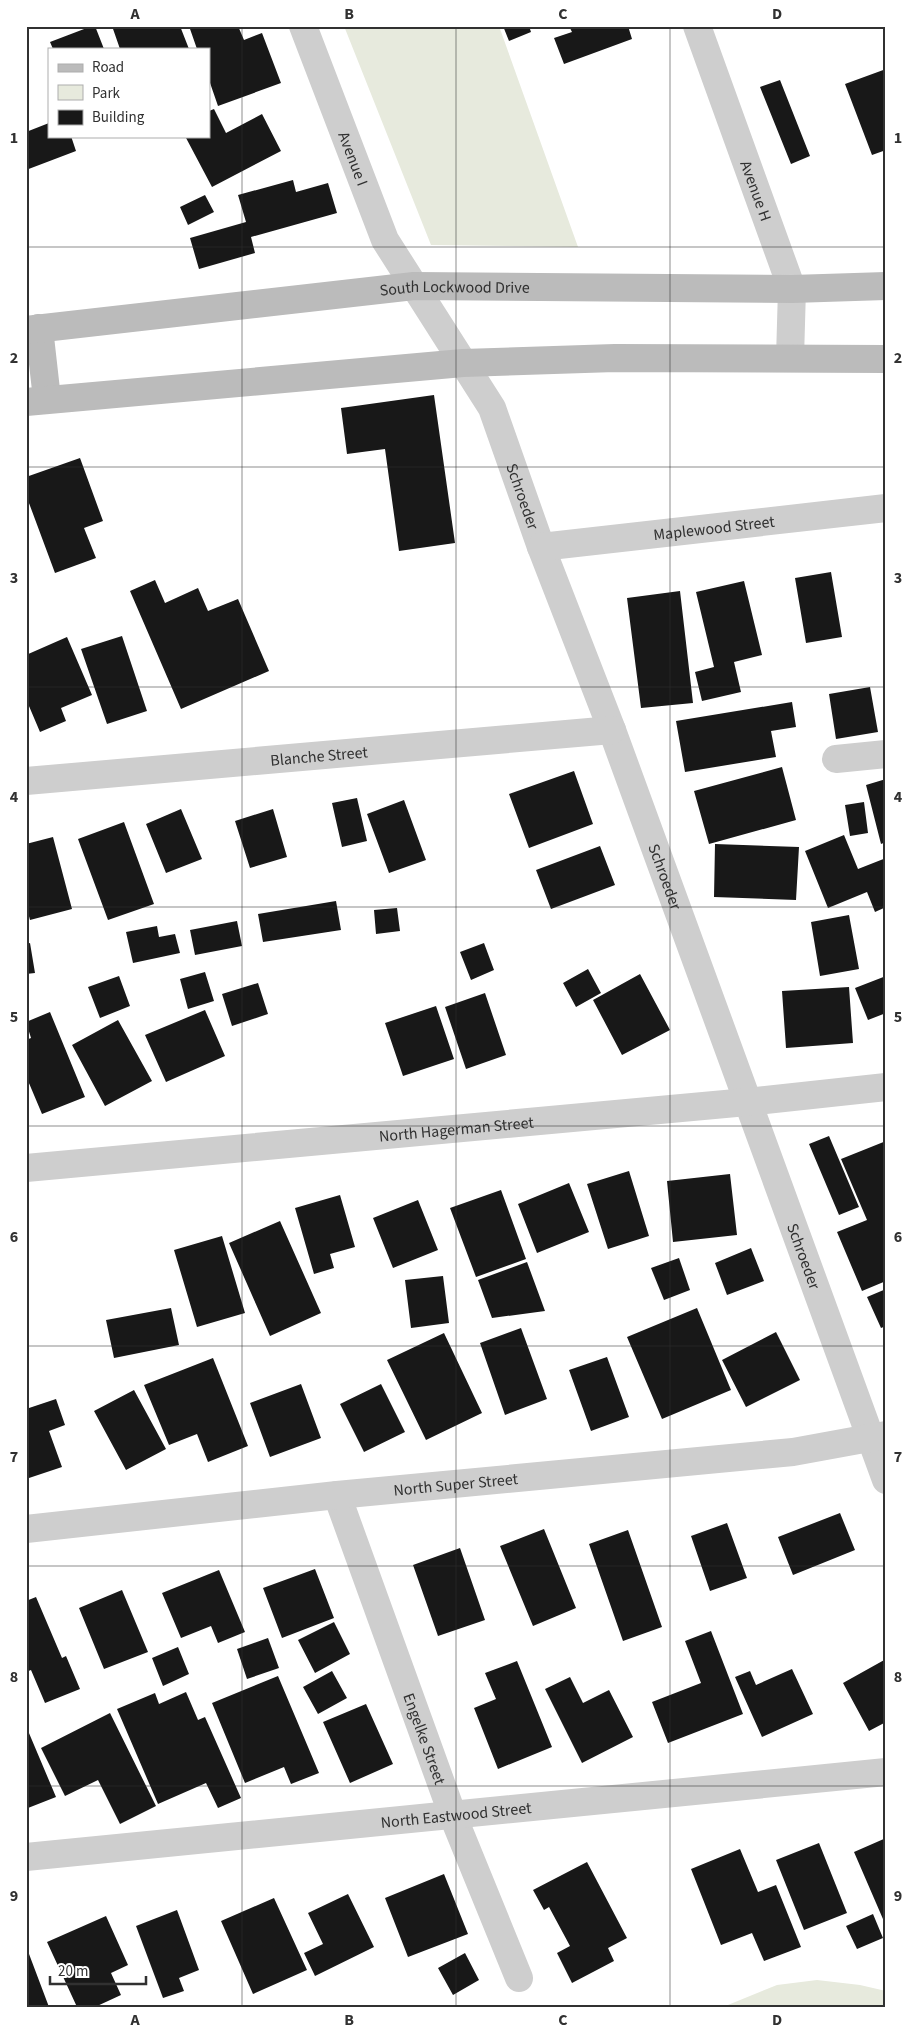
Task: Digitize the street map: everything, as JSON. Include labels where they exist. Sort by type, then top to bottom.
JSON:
[{"type":"main road","name":"South Lockwood Drive","points":[[33,329],[414,286],[792,289],[886,286]]},
{"type":"main road","points":[[33,329],[37,401],[463,363],[615,358],[886,358]]},
{"type":"street","name":"Avenue I","points":[[303,26],[385,240],[414,286]]},
{"type":"street","name":"Avenue H","points":[[697,26],[792,289],[790,358]]},
{"type":"street","name":"Schroeder","points":[[414,286],[492,408],[541,547],[612,730],[747,1102],[878,1436],[886,1480]]},
{"type":"street","name":"Maplewood Street","points":[[541,547],[886,508]]},
{"type":"street","name":"Blanche Street","points":[[26,781],[612,730]]},
{"type":"street","points":[[836,759],[886,754]]},
{"type":"street","name":"North Hagerman Street","points":[[26,1168],[747,1102],[886,1087]]},
{"type":"street","name":"North Super Street","points":[[26,1529],[338,1495],[793,1452],[878,1436]]},
{"type":"street","name":"Engelke Street","points":[[338,1495],[453,1816],[519,1978]]},
{"type":"street","name":"North Eastwood Street","points":[[26,1857],[886,1772]]},
{"type":"green space","points":[[344,26],[499,26],[578,247],[431,245]]},
{"type":"green space","points":[[817,1980],[860,1985],[886,1991],[886,2007],[723,2007],[777,1985]]},
{"type":"building","points":[[95,26],[104,48],[53,48],[50,42]]},
{"type":"building","points":[[112,26],[180,26],[189,48],[120,48]]},
{"type":"building","points":[[189,26],[238,26],[244,40],[262,33],[281,83],[218,106],[210,83],[210,48],[197,48]]},
{"type":"building","points":[[503,26],[529,26],[531,32],[509,41]]},
{"type":"building","points":[[569,26],[628,26],[632,39],[564,64],[554,38],[572,32]]},
{"type":"building","points":[[886,69],[886,150],[872,155],[845,84]]},
{"type":"building","points":[[780,80],[810,156],[791,164],[760,87]]},
{"type":"building","points":[[214,109],[226,133],[262,114],[281,151],[212,187],[186,138],[210,138],[210,111]]},
{"type":"building","points":[[48,123],[48,138],[72,138],[76,151],[26,170],[26,132]]},
{"type":"building","points":[[293,180],[296,192],[328,183],[337,213],[251,237],[255,253],[199,269],[190,238],[246,222],[238,195]]},
{"type":"building","points":[[205,195],[214,212],[188,225],[180,207]]},
{"type":"building","points":[[434,395],[455,543],[399,551],[385,449],[347,454],[341,408]]},
{"type":"building","points":[[80,458],[103,521],[84,528],[96,558],[55,573],[26,495],[26,477]]},
{"type":"building","points":[[831,572],[842,637],[806,643],[795,578]]},
{"type":"building","points":[[155,580],[165,603],[198,588],[208,611],[238,599],[269,671],[181,709],[130,591]]},
{"type":"building","points":[[744,581],[762,655],[734,662],[741,692],[702,701],[695,672],[714,667],[696,592]]},
{"type":"building","points":[[680,591],[693,703],[641,708],[627,598]]},
{"type":"building","points":[[122,636],[147,711],[107,724],[81,649]]},
{"type":"building","points":[[67,637],[92,695],[61,708],[66,721],[40,732],[26,699],[26,655]]},
{"type":"building","points":[[886,671],[886,690],[884,690],[883,672]]},
{"type":"building","points":[[870,687],[878,732],[836,739],[829,694]]},
{"type":"building","points":[[792,702],[796,727],[771,731],[776,757],[685,772],[676,721]]},
{"type":"building","points":[[782,767],[796,820],[709,844],[694,791]]},
{"type":"building","points":[[574,771],[593,824],[529,848],[509,794]]},
{"type":"building","points":[[886,779],[886,842],[881,844],[866,785]]},
{"type":"building","points":[[357,798],[367,841],[342,847],[332,803]]},
{"type":"building","points":[[404,800],[426,860],[389,873],[367,814]]},
{"type":"building","points":[[864,802],[868,833],[850,836],[845,805]]},
{"type":"building","points":[[181,809],[202,859],[166,873],[146,824]]},
{"type":"building","points":[[273,809],[287,857],[250,868],[235,821]]},
{"type":"building","points":[[124,822],[154,904],[108,920],[78,839]]},
{"type":"building","points":[[844,835],[858,869],[886,858],[886,907],[875,912],[867,892],[828,908],[805,851]]},
{"type":"building","points":[[53,837],[72,909],[30,920],[26,905],[26,844]]},
{"type":"building","points":[[715,844],[799,847],[796,900],[714,897]]},
{"type":"building","points":[[600,846],[615,885],[551,909],[536,870]]},
{"type":"building","points":[[336,901],[341,930],[263,942],[258,914]]},
{"type":"building","points":[[397,908],[400,931],[376,934],[374,910]]},
{"type":"building","points":[[849,915],[859,969],[820,976],[811,922]]},
{"type":"building","points":[[237,921],[242,946],[195,955],[190,930]]},
{"type":"building","points":[[157,926],[159,937],[175,934],[180,953],[133,963],[126,932]]},
{"type":"building","points":[[30,943],[35,973],[26,974],[26,944]]},
{"type":"building","points":[[484,943],[494,970],[471,980],[460,952]]},
{"type":"building","points":[[588,969],[601,993],[576,1007],[563,983]]},
{"type":"building","points":[[205,972],[214,1001],[188,1009],[180,979]]},
{"type":"building","points":[[640,974],[670,1030],[622,1055],[593,1000]]},
{"type":"building","points":[[119,976],[130,1006],[100,1018],[88,987]]},
{"type":"building","points":[[886,976],[886,1013],[868,1020],[855,988]]},
{"type":"building","points":[[258,983],[268,1014],[232,1026],[222,994]]},
{"type":"building","points":[[849,987],[853,1043],[786,1048],[782,991]]},
{"type":"building","points":[[485,993],[506,1055],[466,1069],[445,1007]]},
{"type":"building","points":[[436,1006],[454,1059],[403,1076],[385,1023]]},
{"type":"building","points":[[205,1010],[225,1056],[166,1082],[145,1035]]},
{"type":"building","points":[[50,1012],[85,1097],[42,1114],[26,1076],[26,1040],[31,1038],[26,1022]]},
{"type":"building","points":[[118,1020],[152,1081],[105,1106],[72,1045]]},
{"type":"building","points":[[829,1136],[859,1207],[839,1215],[809,1144]]},
{"type":"building","points":[[886,1141],[886,1281],[862,1291],[837,1232],[867,1220],[841,1159]]},
{"type":"building","points":[[629,1171],[649,1236],[608,1249],[587,1184]]},
{"type":"building","points":[[730,1174],[737,1235],[673,1242],[667,1181]]},
{"type":"building","points":[[569,1183],[589,1232],[537,1253],[518,1204]]},
{"type":"building","points":[[501,1190],[526,1259],[476,1277],[450,1208]]},
{"type":"building","points":[[340,1195],[355,1247],[330,1254],[334,1268],[314,1274],[295,1208]]},
{"type":"building","points":[[418,1200],[438,1250],[393,1268],[373,1218]]},
{"type":"building","points":[[280,1221],[321,1313],[270,1336],[229,1243]]},
{"type":"building","points":[[222,1236],[245,1313],[197,1327],[174,1250]]},
{"type":"building","points":[[751,1248],[764,1281],[727,1295],[715,1263]]},
{"type":"building","points":[[679,1258],[690,1290],[664,1300],[651,1268]]},
{"type":"building","points":[[527,1262],[545,1311],[492,1318],[478,1280]]},
{"type":"building","points":[[443,1276],[449,1323],[411,1328],[405,1280]]},
{"type":"building","points":[[886,1289],[886,1326],[881,1328],[867,1297]]},
{"type":"building","points":[[171,1308],[179,1345],[114,1358],[106,1320]]},
{"type":"building","points":[[697,1308],[731,1390],[662,1419],[627,1337]]},
{"type":"building","points":[[521,1328],[547,1399],[505,1415],[480,1343]]},
{"type":"building","points":[[776,1332],[800,1380],[746,1407],[722,1360]]},
{"type":"building","points":[[444,1333],[482,1413],[426,1440],[387,1360]]},
{"type":"building","points":[[607,1357],[629,1417],[591,1431],[569,1370]]},
{"type":"building","points":[[213,1358],[248,1446],[208,1462],[197,1434],[169,1445],[144,1385]]},
{"type":"building","points":[[301,1384],[321,1438],[270,1457],[250,1403]]},
{"type":"building","points":[[381,1384],[405,1432],[364,1452],[340,1404]]},
{"type":"building","points":[[134,1390],[166,1449],[126,1470],[94,1411]]},
{"type":"building","points":[[56,1399],[65,1425],[49,1431],[62,1467],[26,1479],[26,1409]]},
{"type":"building","points":[[840,1513],[855,1550],[793,1575],[778,1537]]},
{"type":"building","points":[[727,1523],[747,1578],[710,1591],[691,1536]]},
{"type":"building","points":[[544,1529],[576,1608],[533,1626],[500,1546]]},
{"type":"building","points":[[628,1530],[662,1627],[623,1641],[589,1544]]},
{"type":"building","points":[[460,1548],[485,1620],[438,1636],[413,1565]]},
{"type":"building","points":[[315,1569],[334,1618],[282,1638],[263,1588]]},
{"type":"building","points":[[219,1570],[245,1632],[218,1643],[211,1626],[181,1638],[162,1593]]},
{"type":"building","points":[[122,1590],[148,1652],[104,1669],[79,1608]]},
{"type":"building","points":[[36,1597],[62,1658],[66,1656],[80,1689],[45,1703],[31,1670],[26,1672],[26,1601]]},
{"type":"building","points":[[334,1622],[350,1654],[315,1673],[298,1640]]},
{"type":"building","points":[[711,1631],[743,1714],[668,1743],[652,1702],[701,1683],[685,1641]]},
{"type":"building","points":[[268,1638],[279,1668],[247,1679],[237,1649]]},
{"type":"building","points":[[178,1647],[189,1674],[163,1686],[152,1658]]},
{"type":"building","points":[[886,1659],[886,1722],[869,1731],[843,1683]]},
{"type":"building","points":[[517,1661],[552,1747],[498,1769],[474,1708],[496,1699],[485,1673]]},
{"type":"building","points":[[792,1669],[813,1714],[762,1737],[735,1677],[750,1671],[756,1685]]},
{"type":"building","points":[[332,1671],[347,1698],[318,1714],[303,1687]]},
{"type":"building","points":[[278,1676],[319,1773],[291,1784],[284,1767],[245,1783],[212,1703]]},
{"type":"building","points":[[570,1677],[583,1703],[609,1690],[633,1737],[582,1763],[545,1689]]},
{"type":"building","points":[[186,1692],[198,1720],[205,1717],[241,1798],[218,1808],[206,1783],[158,1804],[117,1709],[155,1693],[159,1704]]},
{"type":"building","points":[[366,1704],[393,1764],[350,1783],[323,1722]]},
{"type":"building","points":[[110,1713],[156,1806],[120,1824],[98,1780],[65,1796],[41,1748]]},
{"type":"building","points":[[26,1726],[56,1797],[28,1808],[26,1804]]},
{"type":"building","points":[[886,1838],[886,1926],[854,1852]]},
{"type":"building","points":[[819,1843],[847,1913],[804,1930],[776,1860]]},
{"type":"building","points":[[740,1849],[758,1892],[776,1885],[801,1947],[764,1961],[752,1933],[721,1945],[691,1869]]},
{"type":"building","points":[[587,1862],[627,1938],[608,1948],[614,1961],[572,1983],[557,1953],[570,1946],[549,1907],[544,1910],[533,1890]]},
{"type":"building","points":[[444,1874],[468,1934],[408,1957],[385,1898]]},
{"type":"building","points":[[348,1894],[374,1947],[315,1976],[304,1953],[323,1944],[308,1913]]},
{"type":"building","points":[[274,1898],[307,1970],[253,1994],[221,1921]]},
{"type":"building","points":[[177,1910],[199,1970],[179,1978],[184,1991],[163,1998],[136,1926]]},
{"type":"building","points":[[873,1914],[883,1938],[857,1949],[846,1926]]},
{"type":"building","points":[[106,1916],[128,1965],[111,1973],[121,1995],[95,2007],[77,2007],[47,1942]]},
{"type":"building","points":[[26,1946],[49,2007],[26,2007]]},
{"type":"building","points":[[465,1953],[479,1980],[453,1995],[438,1968]]}]
